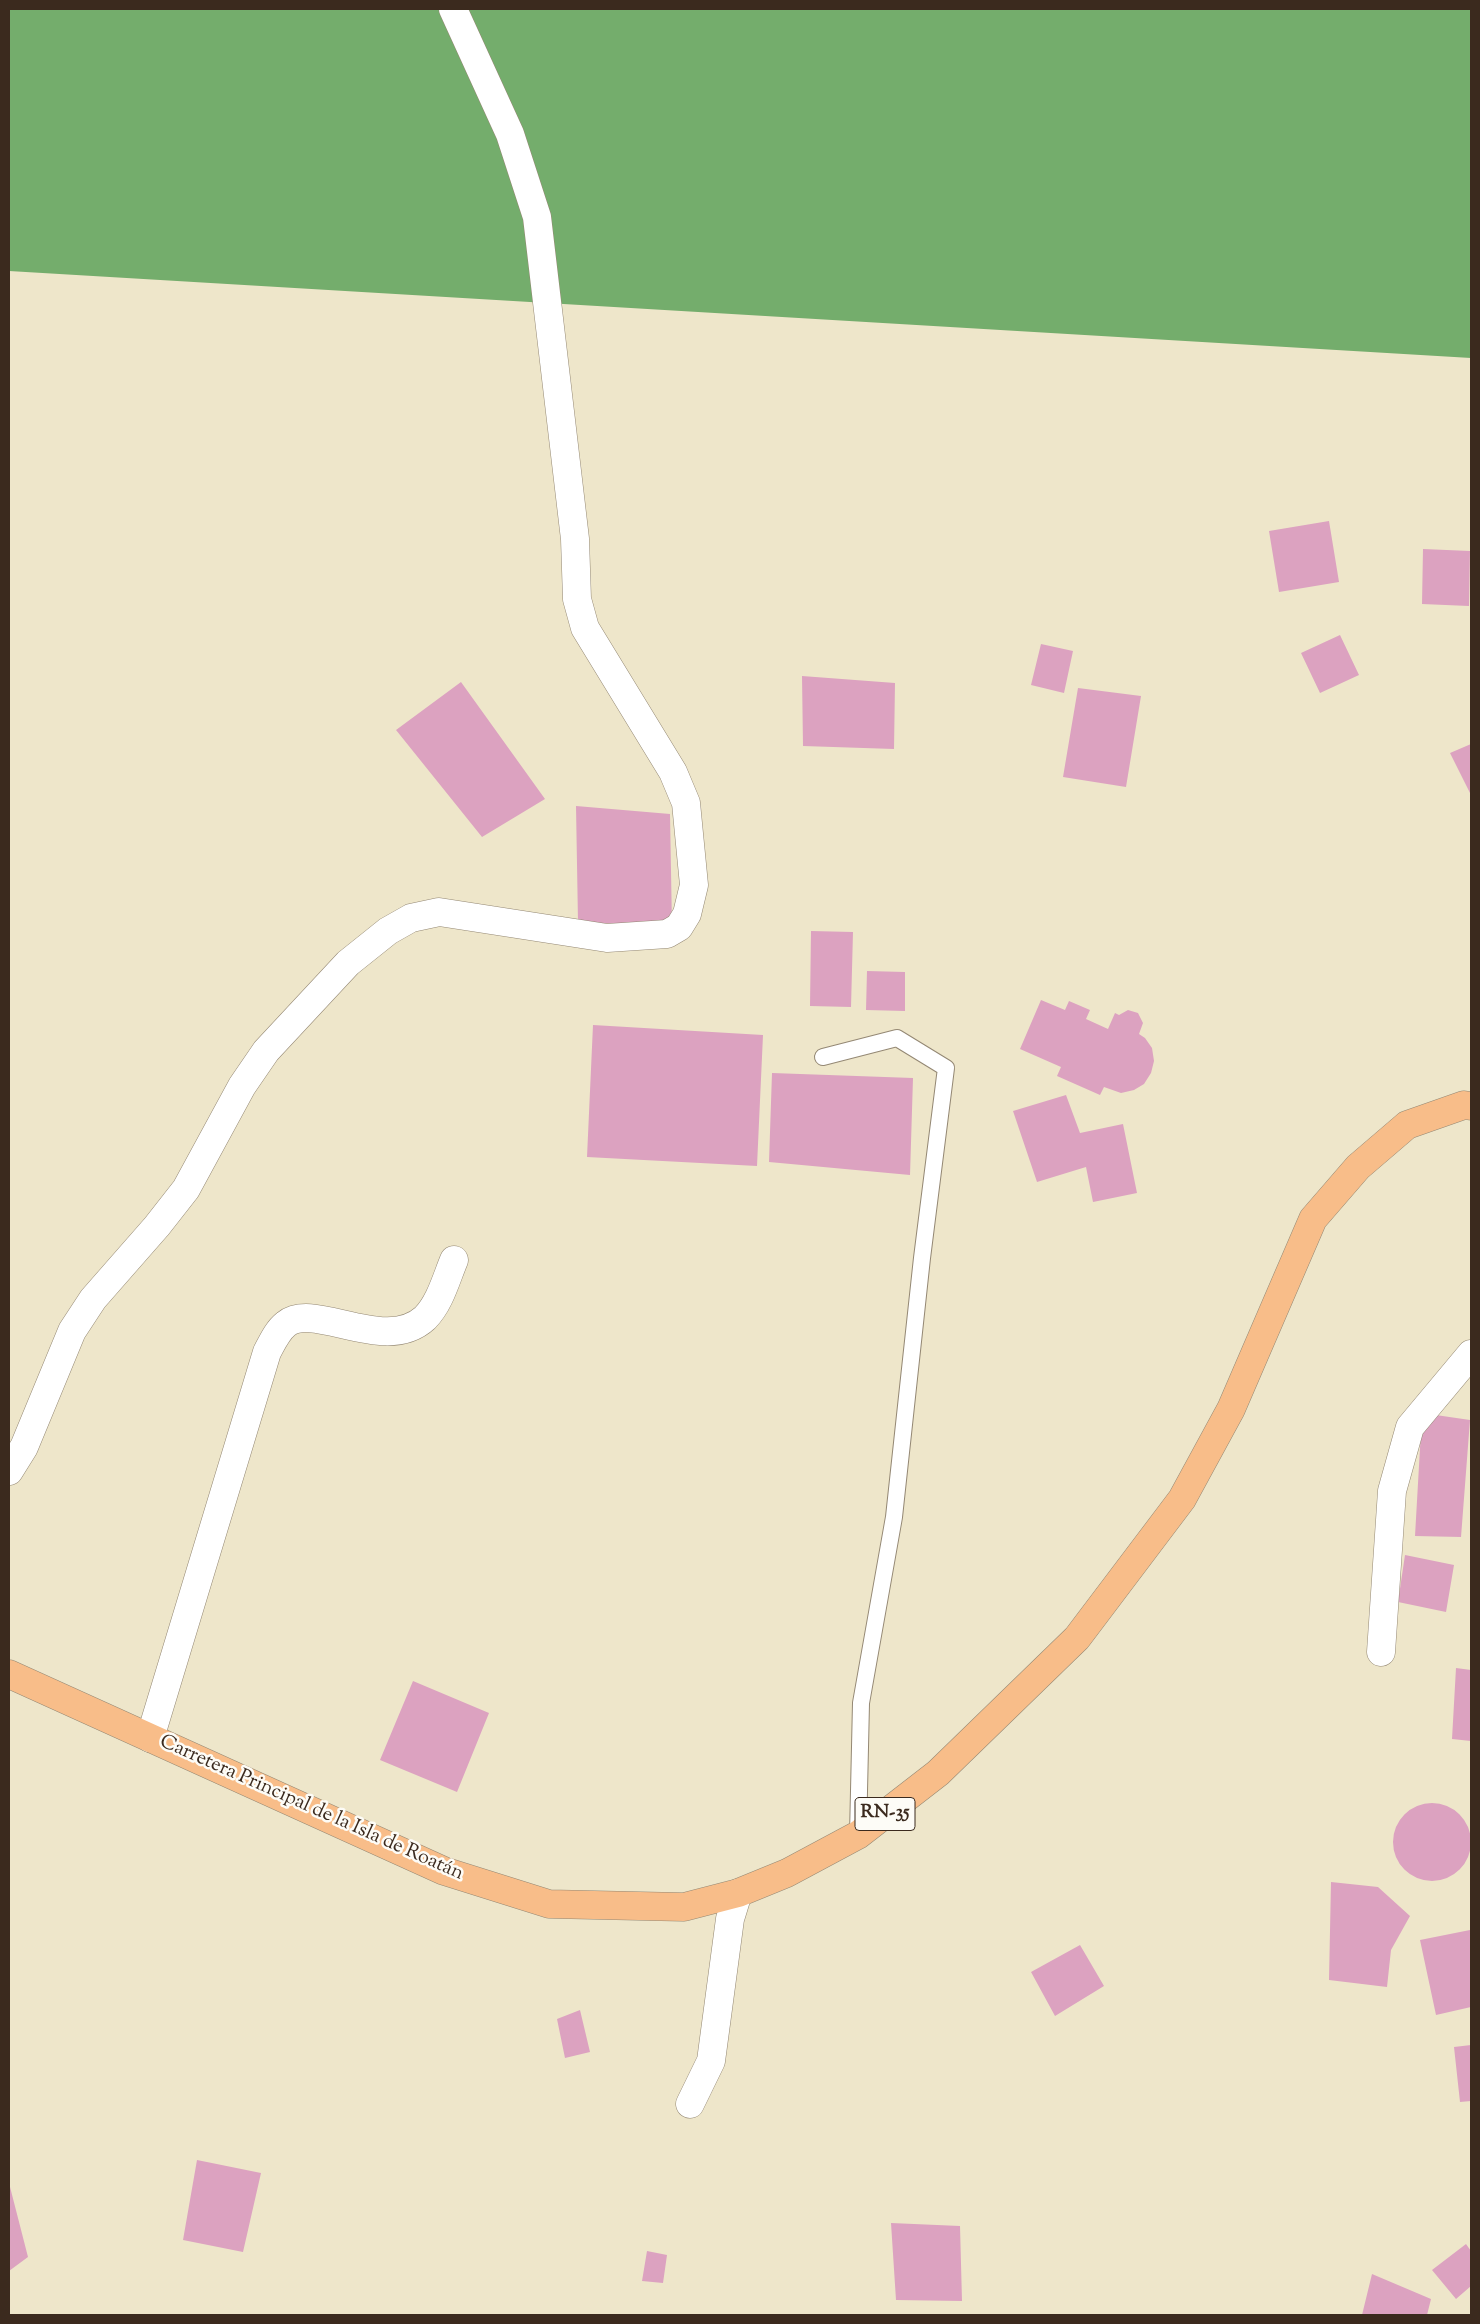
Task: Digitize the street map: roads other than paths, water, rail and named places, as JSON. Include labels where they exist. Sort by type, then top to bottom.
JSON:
[{"type":"main road","name":"Carretera Principal de la Isla de Roatán","points":[[9,1674],[444,1871],[549,1904],[684,1907],[738,1893],[786,1873],[858,1835],[938,1774],[1077,1638],[1182,1499],[1231,1409],[1313,1219],[1358,1166],[1407,1125],[1464,1105],[1471,1106]]},
{"type":"street","points":[[9,1470],[24,1447],[72,1331],[93,1299],[158,1226],[186,1189],[242,1086],[266,1051],[348,963],[388,931],[411,918],[439,912],[607,938],[667,934],[679,927],[687,914],[694,885],[686,803],[672,772],[585,628],[577,599],[575,539],[537,217],[510,134],[453,9]]},
{"type":"street","points":[[150,1738],[267,1352],[277,1334],[287,1323],[305,1317],[392,1332],[410,1328],[425,1318],[436,1303],[454,1260]]},
{"type":"street","points":[[1381,1652],[1392,1491],[1410,1427],[1471,1354]]},
{"type":"street","points":[[690,2104],[711,2061],[730,1918],[738,1893]]},
{"type":"lane","points":[[823,1057],[897,1038],[946,1068],[922,1258],[894,1517],[861,1703],[858,1835]]}]
